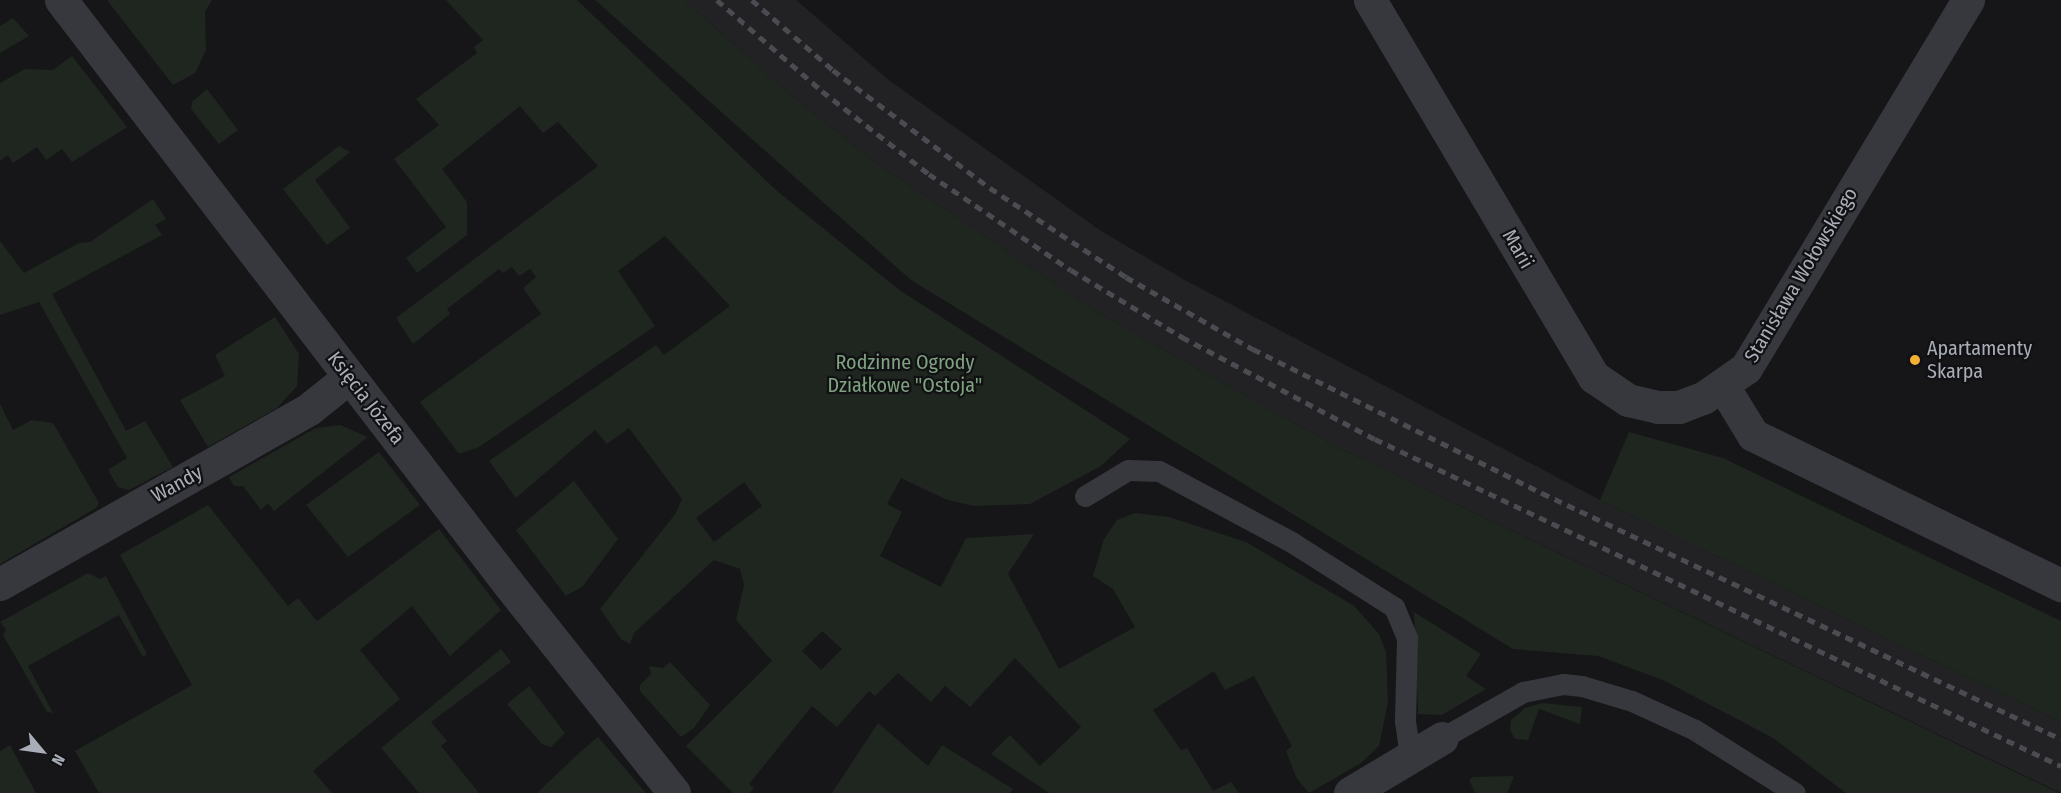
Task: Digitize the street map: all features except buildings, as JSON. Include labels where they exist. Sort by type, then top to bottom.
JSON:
[{"type":"street","name":"Księcia Józefa","points":[[61,0],[349,377],[674,793]]},
{"type":"street","name":"Marii","points":[[1370,0],[1594,377],[1628,400],[1658,407],[1679,407],[1723,387]]},
{"type":"street","name":"Stanisława Wołowskiego","points":[[1723,387],[1752,358],[1968,0]]},
{"type":"street","name":"Wandy","points":[[0,584],[309,409],[349,377]]},
{"type":"street","points":[[1723,387],[1753,435],[2061,585]]},
{"type":"street","points":[[1350,793],[1442,738]]},
{"type":"lane","points":[[1085,496],[1128,470],[1159,471],[1380,596],[1394,607],[1407,638],[1404,721],[1410,758]]},
{"type":"lane","points":[[1442,738],[1516,694],[1541,687],[1582,686],[1632,701],[1695,730],[1796,793]]},
{"type":"shaded area","points":[[684,0],[796,0],[890,81],[1101,231],[1183,279],[1600,500],[2061,722],[2061,793],[1337,447],[1099,313],[876,163],[786,91]]},
{"type":"green space","points":[[107,0],[212,0],[205,12],[206,50],[195,73],[173,85]]},
{"type":"green space","name":"Rodzinne Ogrody Działkowe \"Ostoja\"","points":[[446,0],[577,0],[776,190],[898,289],[1130,439],[1101,466],[1030,504],[973,506],[945,499],[901,478],[887,504],[902,512],[880,556],[941,587],[966,538],[1034,534],[1008,574],[1059,669],[1135,627],[1113,589],[1093,576],[1104,539],[1117,520],[1135,513],[1169,517],[1246,542],[1354,606],[1379,634],[1386,652],[1388,702],[1379,746],[1361,763],[1309,793],[1297,779],[1286,751],[1292,746],[1254,676],[1225,690],[1214,671],[1153,710],[1181,750],[1187,748],[1213,791],[1231,782],[1239,793],[1049,793],[991,754],[1010,735],[1040,766],[1081,727],[1015,658],[970,707],[945,686],[931,702],[898,673],[875,696],[869,691],[837,727],[812,706],[749,784],[754,788],[750,793],[733,793],[686,746],[772,661],[736,620],[744,585],[740,569],[714,560],[634,633],[630,644],[621,639],[600,609],[676,513],[682,499],[629,428],[607,444],[595,430],[516,498],[489,461],[656,345],[664,355],[730,306],[665,236],[618,271],[655,326],[479,447],[459,454],[420,402],[541,314],[523,288],[536,277],[530,269],[519,276],[512,267],[503,273],[499,269],[447,309],[450,314],[413,344],[396,318],[598,166],[558,122],[543,133],[520,106],[442,169],[467,202],[467,235],[417,273],[406,258],[446,227],[394,159],[439,125],[416,99],[477,53],[474,47],[483,40]],"holes":[[[744,482],[762,506],[714,542],[696,518]],[[822,631],[842,649],[821,670],[802,651]]]},
{"type":"green space","points":[[595,0],[684,0],[786,91],[876,163],[1099,313],[1337,447],[2059,793],[1846,793],[1773,738],[1663,680],[1598,656],[1513,649],[911,280]]},
{"type":"green space","points":[[13,18],[29,36],[0,53],[0,26]]},
{"type":"green space","points":[[72,56],[127,127],[72,162],[62,149],[46,160],[37,147],[13,163],[8,155],[0,161],[0,83],[25,69],[53,70]]},
{"type":"green space","points":[[207,89],[238,130],[219,144],[191,109],[192,102]]},
{"type":"green space","points":[[339,146],[350,152],[315,180],[350,228],[327,245],[283,189]]},
{"type":"green space","points":[[153,199],[166,219],[155,225],[162,235],[52,294],[126,431],[145,421],[173,467],[129,490],[118,487],[108,470],[127,458],[39,302],[0,315],[0,241],[24,273],[79,243],[90,242]]},
{"type":"green space","points":[[275,317],[299,354],[297,386],[277,408],[208,447],[180,400],[225,376],[215,355]]},
{"type":"green space","points":[[0,404],[13,430],[32,420],[53,423],[99,503],[96,508],[0,564]]},
{"type":"green space","points":[[340,425],[368,437],[274,511],[268,503],[261,510],[243,486],[234,486],[229,477],[316,428]]},
{"type":"green space","points":[[1629,432],[1723,458],[2061,621],[2061,722],[1600,500]]},
{"type":"green space","points":[[379,452],[420,505],[348,557],[306,505]]},
{"type":"green space","points":[[574,481],[618,539],[583,586],[566,596],[516,530]]},
{"type":"green space","points":[[208,505],[288,606],[298,598],[317,621],[439,529],[501,610],[450,656],[412,606],[360,650],[400,699],[313,771],[332,793],[99,793],[75,751],[192,685],[120,555]]},
{"type":"green space","points":[[88,573],[100,579],[106,576],[147,654],[143,657],[119,615],[28,666],[53,713],[47,712],[3,635],[6,630],[0,622]]},
{"type":"green space","points":[[1414,612],[1481,654],[1466,676],[1486,689],[1442,715],[1418,714]]},
{"type":"green space","points":[[501,649],[511,662],[431,722],[447,741],[441,746],[479,793],[419,793],[381,748]]},
{"type":"green space","points":[[670,662],[710,705],[694,728],[681,737],[640,691],[640,685],[651,674],[649,666],[663,668]]},
{"type":"green space","points":[[529,686],[565,733],[551,747],[542,744],[507,704]]},
{"type":"green space","points":[[1542,703],[1582,707],[1580,724],[1539,709],[1528,740],[1515,739],[1510,730],[1511,720],[1525,708]]},
{"type":"green space","points":[[878,723],[928,766],[942,745],[1013,789],[1010,793],[832,793]]},
{"type":"green space","points":[[598,737],[646,793],[537,793],[580,752]]},
{"type":"green space","points":[[10,745],[36,793],[0,793],[0,751]]},
{"type":"green space","points":[[1473,777],[1514,777],[1507,793],[1475,793],[1469,780]]},
{"type":"railway","points":[[717,0],[822,91],[929,174],[1071,270],[1182,337],[1375,439],[2061,766]]},
{"type":"railway","points":[[752,0],[833,70],[990,188],[1126,277],[1253,349],[1542,493],[2061,739]]},
{"type":"place","name":"Apartamenty Skarpa","points":[[1915,360]]}]
